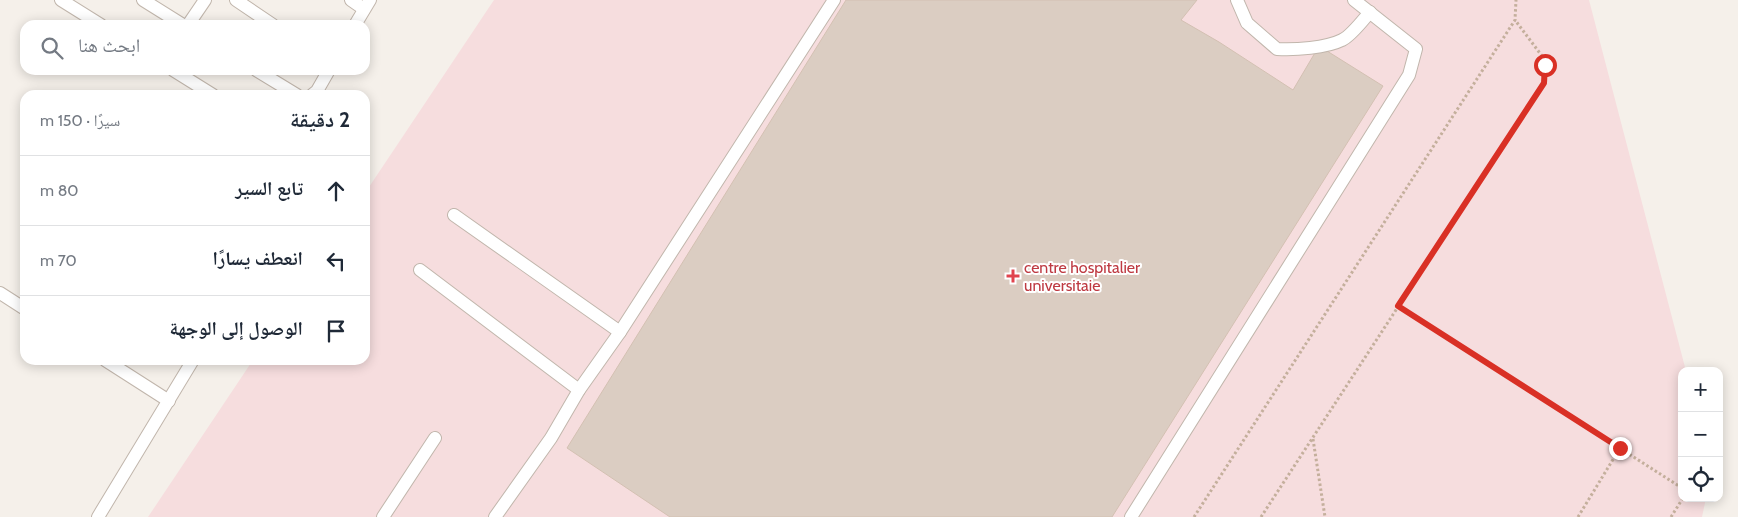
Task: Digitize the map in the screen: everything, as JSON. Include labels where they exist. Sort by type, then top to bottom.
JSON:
[{"type":"lane","points":[[61,0],[93,20]]},
{"type":"lane","points":[[143,0],[175,20]]},
{"type":"lane","points":[[191,20],[205,0]]},
{"type":"lane","points":[[236,0],[265,20]]},
{"type":"lane","points":[[350,0],[367,5],[358,20]]},
{"type":"lane","points":[[495,517],[551,438],[579,390],[620,332],[834,0]]},
{"type":"lane","points":[[1238,0],[1247,23],[1277,49],[1296,50],[1344,40],[1370,12]]},
{"type":"lane","points":[[1131,517],[1409,74],[1416,48],[1354,0]]},
{"type":"lane","points":[[181,75],[205,90]]},
{"type":"lane","points":[[264,75],[289,90]]},
{"type":"lane","points":[[319,90],[326,75]]},
{"type":"lane","points":[[454,215],[620,332]]},
{"type":"lane","points":[[420,270],[579,390]]},
{"type":"lane","points":[[0,293],[20,306]]},
{"type":"lane","points":[[113,365],[168,401]]},
{"type":"lane","points":[[98,517],[191,365]]},
{"type":"lane","points":[[382,517],[435,438]]},
{"type":"path","points":[[1194,517],[1515,20],[1516,0]]},
{"type":"path","points":[[1261,517],[1544,83],[1545,65],[1542,56],[1515,20]]},
{"type":"path","points":[[1398,306],[1678,485]]},
{"type":"path","points":[[1312,438],[1324,517]]},
{"type":"path","points":[[1578,517],[1620,448]]},
{"type":"path","points":[[1671,517],[1680,502]]},
{"type":"shaded area","name":"centre hospitalier universitaie","points":[[494,0],[1589,0],[1685,367],[1678,367],[1678,502],[1705,502],[1702,517],[148,517],[250,365],[370,365],[370,186]]},
{"type":"building","points":[[846,0],[1197,0],[1181,20],[1293,90],[1319,46],[1383,86],[1112,517],[670,517],[567,448]]},
{"type":"place","name":"centre hospitalier universitaie","points":[[1013,276]]},
{"type":"route","points":[[1545,65],[1544,83],[1398,306],[1620,448]]}]
